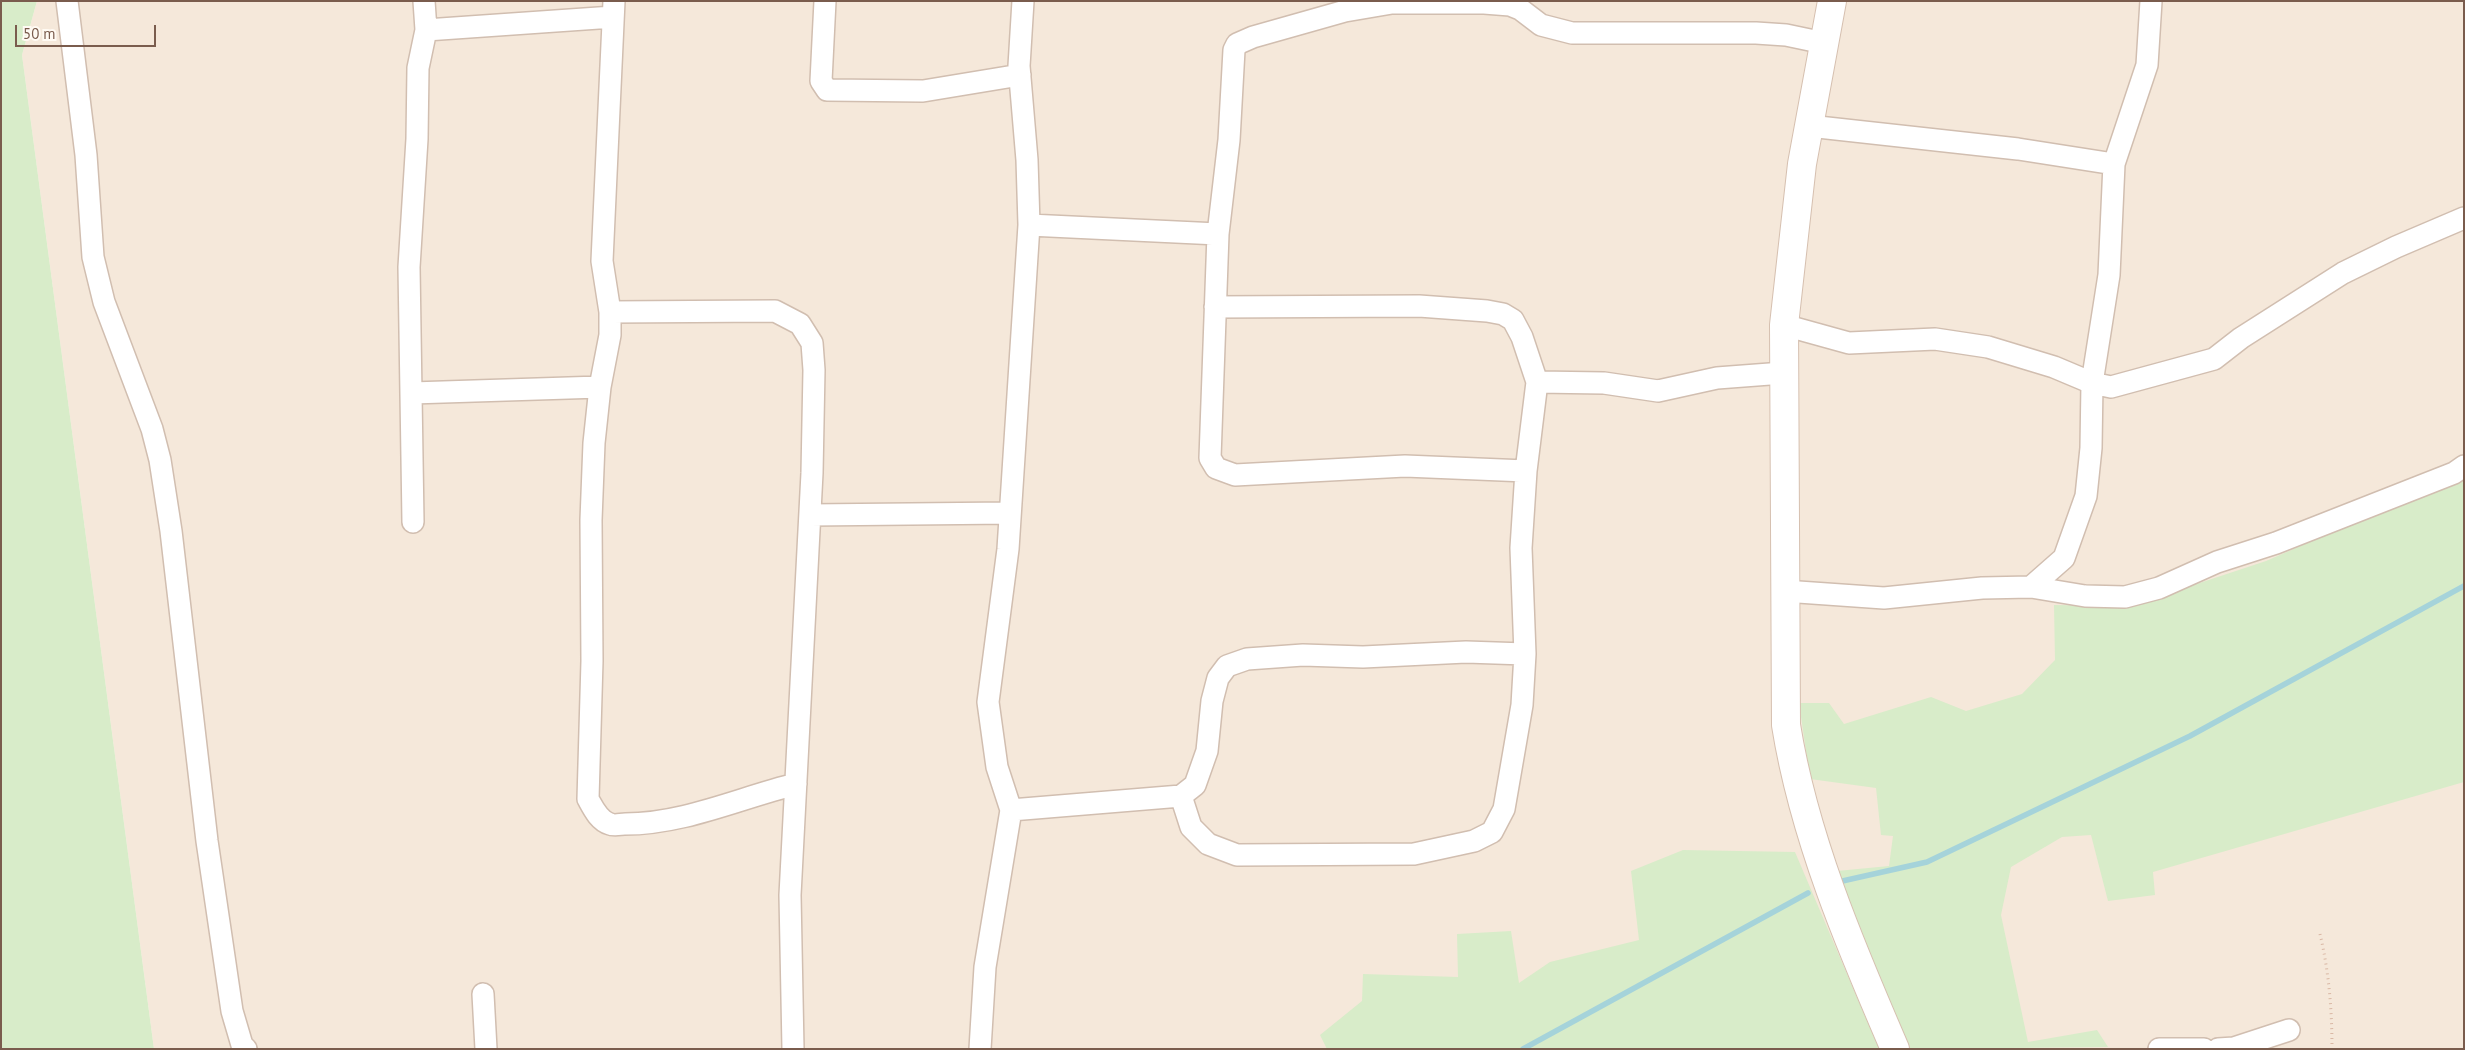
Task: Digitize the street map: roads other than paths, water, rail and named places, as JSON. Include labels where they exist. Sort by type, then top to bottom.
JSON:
[{"type":"street","points":[[67,1],[86,155],[93,257],[104,302],[152,429],[160,460],[232,1011],[242,1045],[246,1049]]},
{"type":"street","points":[[413,522],[409,268],[417,139],[418,68],[426,30],[424,1]]},
{"type":"street","points":[[826,1],[821,81],[827,90],[923,91],[1020,76]]},
{"type":"street","points":[[980,1049],[984,967],[1011,810],[997,767],[988,702],[1008,549],[1028,225],[1027,160],[1020,76],[1023,1]]},
{"type":"street","points":[[1537,1],[1542,25]]},
{"type":"street","points":[[1832,1],[1809,126],[1794,226],[1784,324],[1786,725],[1793,768],[1826,876],[1894,1048]]},
{"type":"street","points":[[2031,587],[2064,558],[2086,496],[2092,448],[2092,384],[2109,275],[2114,164],[2147,65],[2152,1]]},
{"type":"street","points":[[1526,472],[1405,466],[1236,475],[1216,468],[1210,458],[1218,234],[1229,140],[1234,50],[1243,40],[1345,11],[1392,3],[1484,2],[1510,5],[1520,9],[1542,25],[1572,33],[1756,33],[1786,35],[1824,43]]},
{"type":"street","points":[[426,30],[614,9],[602,261],[610,312],[610,335],[600,388],[594,443],[592,661],[588,799],[595,813],[610,824],[640,824],[668,821],[754,794],[796,784]]},
{"type":"street","points":[[1809,126],[2018,148],[2114,164]]},
{"type":"street","points":[[1784,324],[1849,342],[1935,339],[1988,347],[2054,367],[2092,384],[2111,387],[2214,359],[2241,338],[2343,273],[2396,247],[2464,218]]},
{"type":"street","points":[[1028,225],[1218,234]]},
{"type":"street","points":[[1180,796],[1191,827],[1208,844],[1237,854],[1414,854],[1474,840],[1492,832],[1504,809],[1522,705],[1525,654],[1521,548],[1526,472],[1537,382],[1517,326],[1509,316],[1503,314],[1419,306],[1215,307]]},
{"type":"street","points":[[610,312],[775,311],[800,324],[812,343],[814,370],[810,515],[790,896],[793,1049]]},
{"type":"street","points":[[1537,382],[1604,384],[1658,390],[1717,378],[1783,373]]},
{"type":"street","points":[[412,393],[600,388]]},
{"type":"street","points":[[1784,591],[1884,598],[1982,588],[2031,587],[2085,596],[2125,596],[2159,588],[2217,562],[2320,526],[2454,472],[2464,466]]},
{"type":"street","points":[[810,515],[1010,512]]},
{"type":"street","points":[[1011,810],[1180,796],[1195,785],[1207,751],[1212,701],[1218,678],[1227,666],[1247,659],[1303,655],[1363,657],[1466,652],[1525,654]]},
{"type":"street","points":[[483,994],[486,1049]]},
{"type":"street","points":[[2218,1049],[2234,1048],[2289,1030]]},
{"type":"street","points":[[2159,1049],[2204,1049]]},
{"type":"waterway","points":[[1838,882],[1927,862],[2190,736],[2464,586]]},
{"type":"waterway","points":[[1523,1049],[1808,893]]}]
